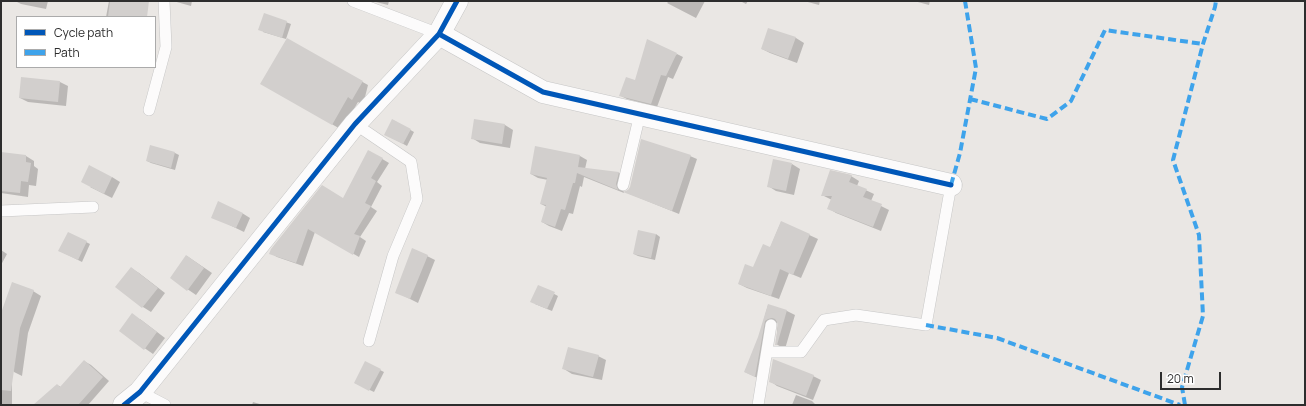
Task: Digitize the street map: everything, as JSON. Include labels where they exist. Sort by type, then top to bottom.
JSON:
[{"type":"street","points":[[132,399],[355,124],[439,34],[457,1]]},
{"type":"street","points":[[439,34],[543,92],[951,185]]},
{"type":"lane","points":[[149,110],[166,47],[164,1]]},
{"type":"lane","points":[[353,1],[439,34]]},
{"type":"lane","points":[[623,185],[640,114]]},
{"type":"lane","points":[[355,124],[411,162],[416,199],[393,256],[369,341]]},
{"type":"lane","points":[[767,352],[801,352],[824,320],[856,315],[926,325],[951,185]]},
{"type":"lane","points":[[1,211],[93,207]]},
{"type":"lane","points":[[758,405],[771,325]]},
{"type":"lane","points":[[132,399],[165,405]]},
{"type":"building","points":[[110,1],[149,1],[147,16],[108,16]]},
{"type":"building","points":[[264,13],[287,21],[282,38],[258,30]]},
{"type":"building","points":[[768,28],[796,37],[788,59],[761,49]]},
{"type":"building","points":[[287,38],[363,81],[352,100],[348,97],[332,125],[260,84]]},
{"type":"building","points":[[647,39],[677,53],[666,76],[661,75],[651,104],[619,96],[626,77],[635,80]]},
{"type":"building","points":[[21,77],[60,81],[58,102],[19,98]]},
{"type":"building","points":[[392,119],[411,129],[403,144],[384,135]]},
{"type":"building","points":[[474,119],[505,124],[502,144],[471,139]]},
{"type":"building","points":[[641,139],[691,155],[672,211],[623,192],[628,190],[630,187]]},
{"type":"building","points":[[150,145],[175,152],[171,168],[146,161]]},
{"type":"building","points":[[535,146],[580,155],[578,167],[619,172],[616,184],[618,190],[577,173],[565,210],[561,209],[555,227],[541,222],[546,205],[540,204],[547,178],[530,174]]},
{"type":"building","points":[[368,150],[383,158],[371,178],[376,181],[365,203],[371,206],[354,234],[360,236],[353,255],[308,229],[296,263],[269,254],[271,249],[322,185],[343,198]]},
{"type":"building","points":[[1,152],[26,155],[26,162],[31,163],[28,182],[21,181],[20,193],[1,191]]},
{"type":"building","points":[[773,159],[792,163],[786,191],[767,187]]},
{"type":"building","points":[[89,165],[112,177],[104,194],[81,182]]},
{"type":"building","points":[[830,170],[852,175],[849,182],[867,189],[863,197],[882,204],[873,227],[827,209],[832,196],[821,196]]},
{"type":"building","points":[[218,201],[243,213],[236,228],[211,218]]},
{"type":"building","points":[[781,221],[810,234],[793,275],[780,269],[771,296],[738,284],[745,264],[753,267],[763,244],[770,247]]},
{"type":"building","points":[[638,230],[656,234],[651,258],[633,254]]},
{"type":"building","points":[[68,232],[87,241],[78,260],[58,251]]},
{"type":"building","points":[[412,248],[428,255],[410,299],[395,293]]},
{"type":"building","points":[[186,255],[204,268],[187,291],[170,278]]},
{"type":"building","points":[[131,267],[158,288],[142,308],[115,287]]},
{"type":"building","points":[[12,282],[34,290],[20,328],[11,391],[1,390],[1,313]]},
{"type":"building","points":[[538,285],[555,292],[547,309],[530,302]]},
{"type":"building","points":[[768,304],[787,310],[777,345],[775,345],[778,326],[777,322],[772,318],[765,321],[755,377],[744,372],[758,337]]},
{"type":"building","points":[[132,313],[157,332],[144,350],[119,331]]},
{"type":"building","points":[[568,347],[599,355],[593,377],[562,369]]},
{"type":"building","points":[[773,359],[814,375],[806,396],[769,382]]},
{"type":"building","points":[[84,360],[103,377],[78,405],[33,405],[57,384],[60,387]]},
{"type":"building","points":[[365,361],[381,369],[369,391],[354,383]]},
{"type":"marked path","points":[[951,185],[960,153],[976,68],[965,1]]},
{"type":"marked path","points":[[1185,405],[1182,387],[1203,316],[1199,235],[1173,160],[1203,44],[1216,1]]},
{"type":"marked path","points":[[970,99],[1047,119],[1071,101],[1105,30],[1203,44]]},
{"type":"marked path","points":[[926,325],[997,338],[1180,405]]},
{"type":"cycle path","points":[[124,405],[140,392],[355,124],[439,34],[457,1]]},
{"type":"cycle path","points":[[439,34],[543,92],[951,185]]}]
